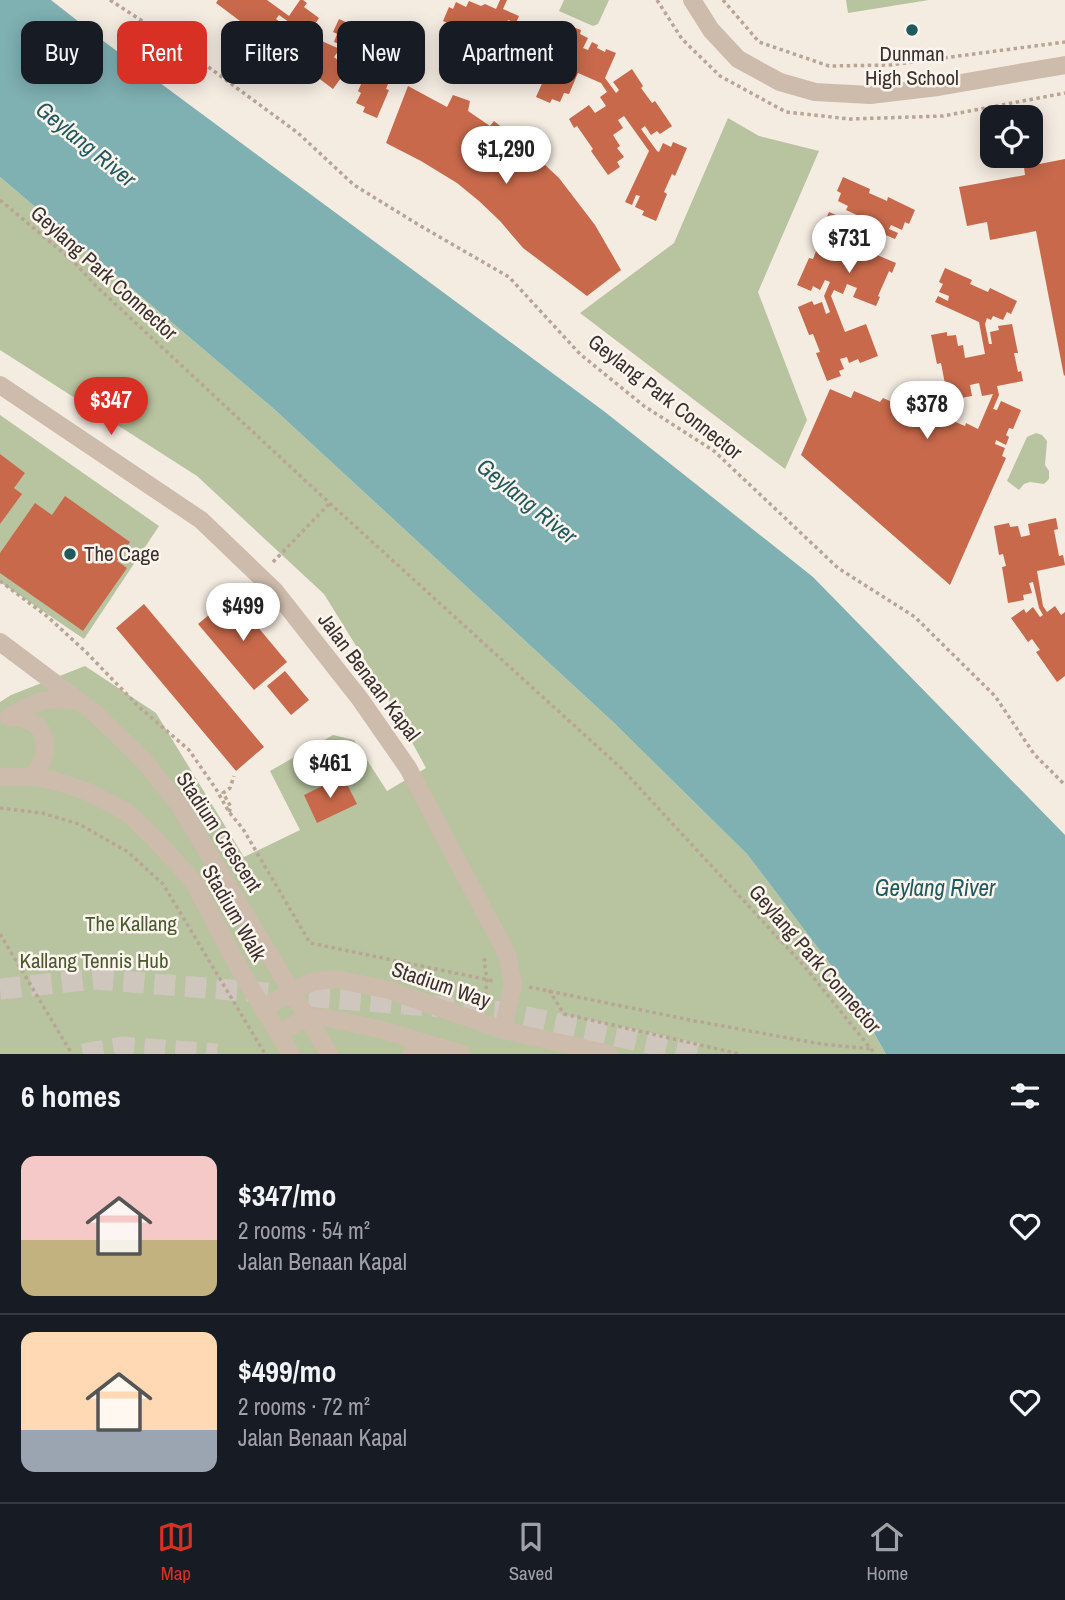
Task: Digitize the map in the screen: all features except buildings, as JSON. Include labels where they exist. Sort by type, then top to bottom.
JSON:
[{"type":"street","points":[[692,0],[711,30],[738,59],[780,82],[815,92],[870,95],[937,87],[1065,65]]},
{"type":"street","name":"Jalan Benaan Kapal","points":[[0,385],[201,520],[275,591],[360,699],[408,768],[507,954],[513,985],[503,1030]]},
{"type":"street","name":"Stadium Crescent","points":[[0,642],[96,714],[144,761],[180,806],[329,1054]]},
{"type":"street","points":[[4,720],[35,702],[52,698],[78,701]]},
{"type":"street","points":[[4,720],[23,718],[36,723],[43,734],[46,747],[42,761],[31,777]]},
{"type":"street","name":"Stadium Walk","points":[[0,777],[52,780],[86,791],[127,811],[193,881],[243,975],[291,1054]]},
{"type":"street","name":"Stadium Way","points":[[263,1009],[315,981],[336,979],[389,990],[503,1030],[609,1054]]},
{"type":"street","points":[[278,1034],[307,1017],[328,1018],[383,1030],[454,1052]]},
{"type":"street","points":[[411,1054],[454,1052]]},
{"type":"path","points":[[723,0],[759,42],[829,66],[890,65],[1065,43]]},
{"type":"path","name":"Geylang Park Connector","points":[[113,1],[173,41],[299,133],[354,186],[509,277],[580,354],[644,406],[714,451],[838,568],[915,617],[995,696],[1034,754],[1065,785]]},
{"type":"path","name":"Geylang Park Connector","points":[[0,201],[73,261],[330,503],[622,769],[805,967],[875,1054]]},
{"type":"path","points":[[260,576],[330,503]]},
{"type":"path","points":[[0,581],[48,617],[139,707],[189,750],[243,830],[310,943],[703,1023],[821,1044],[872,1049]]},
{"type":"path","points":[[229,813],[231,807],[223,793],[230,788],[234,776]]},
{"type":"path","points":[[0,808],[42,813],[79,824],[128,852],[163,884],[264,1052],[258,1054]]},
{"type":"path","points":[[0,934],[72,1054]]},
{"type":"path","points":[[482,1023],[487,980],[484,960],[507,954]]},
{"type":"path","points":[[549,990],[565,1014],[740,1054]]},
{"type":"green space","points":[[564,0],[609,0],[598,24],[593,26],[559,11]]},
{"type":"green space","points":[[846,0],[929,0],[848,13]]},
{"type":"green space","points":[[728,118],[759,136],[819,151],[758,292],[807,420],[785,469],[580,313],[674,243]]},
{"type":"green space","points":[[0,177],[274,409],[612,721],[747,854],[849,989],[886,1054],[0,1054],[0,702],[11,695],[85,666],[156,713],[244,857],[300,830],[270,771],[333,735],[354,740],[387,791],[426,768],[384,691],[324,594],[197,476],[0,350]]},
{"type":"green space","name":"The Cage","points":[[0,415],[159,526],[84,639],[0,582]]},
{"type":"green space","points":[[1036,433],[1047,441],[1045,465],[1049,471],[1049,479],[1044,484],[1024,484],[1019,490],[1007,481],[1027,437]]},
{"type":"water","name":"Geylang River","points":[[0,0],[51,0],[78,21],[21,21],[21,84],[103,84],[103,41],[117,51],[117,84],[161,84],[605,412],[813,577],[1065,835],[1065,1054],[886,1054],[849,989],[747,854],[612,721],[274,409],[0,177]]},
{"type":"tunnel","points":[[0,989],[94,979],[503,1012],[700,1054]]},
{"type":"tunnel","points":[[83,1054],[122,1047],[217,1054]]},
{"type":"place","name":"Dunman High School","points":[[912,30]]},
{"type":"place","name":"The Cage","points":[[70,554]]},
{"type":"park label","name":"The Kallang","points":[[131,924]]},
{"type":"park label","name":"Kallang Tennis Hub","points":[[94,961]]}]
